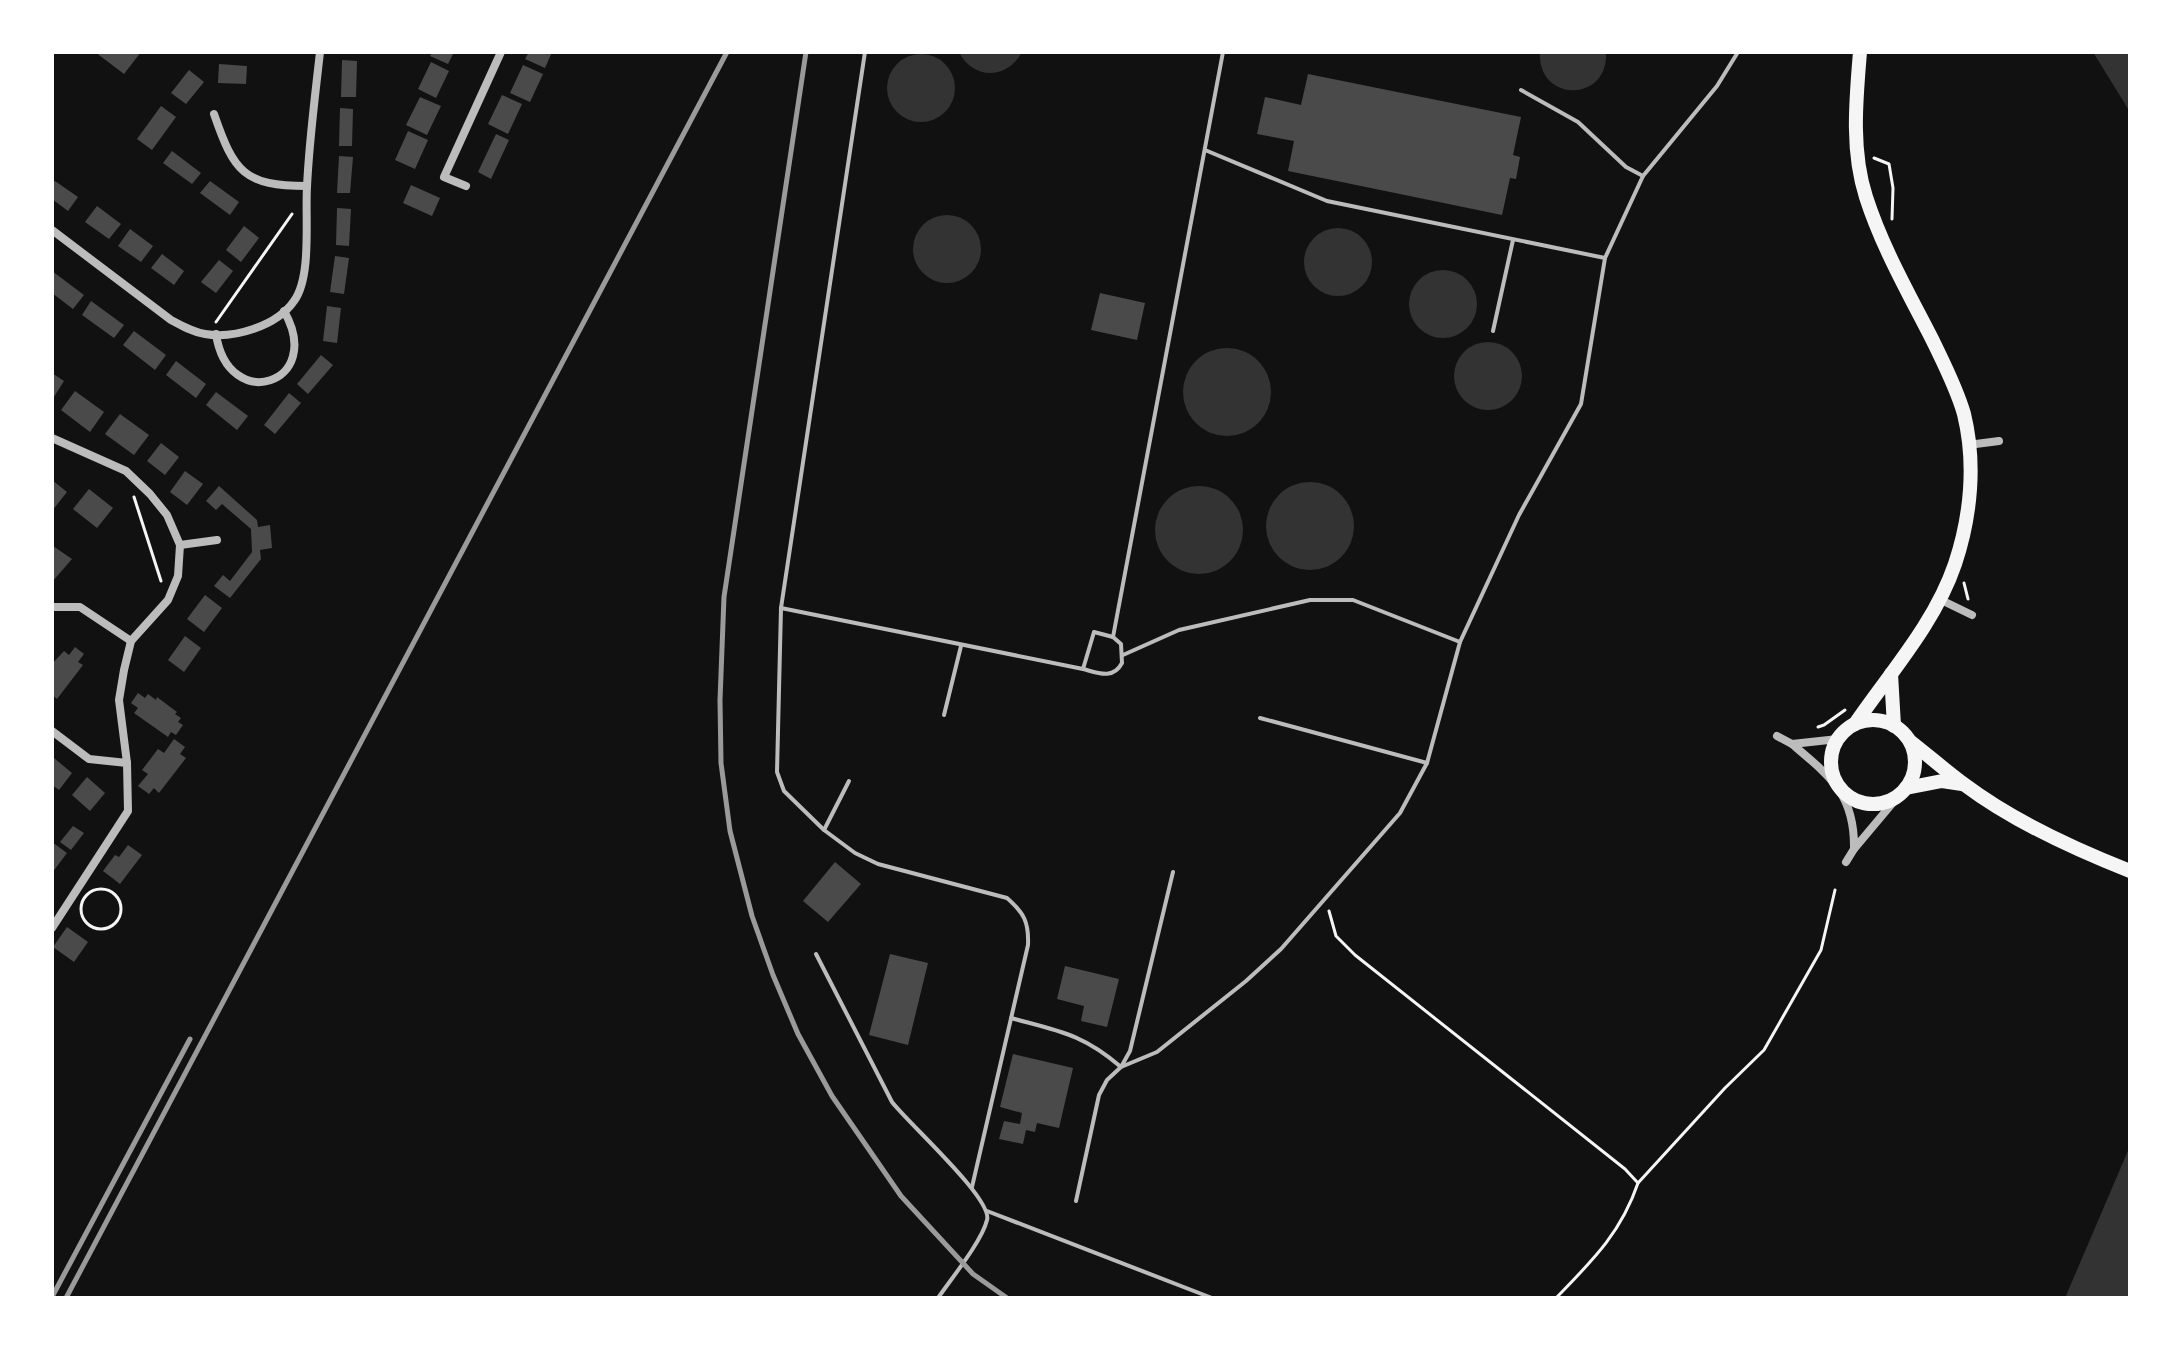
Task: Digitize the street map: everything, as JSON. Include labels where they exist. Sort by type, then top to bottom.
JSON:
[{"type":"main road","points":[[1855,724],[1939,599],[1955,565],[1966,525],[1970,479],[1963,413],[1945,367],[1876,227],[1864,193],[1856,139],[1860,52]]},
{"type":"main road","points":[[1891,674],[1894,726]]},
{"type":"main road","points":[[1963,784],[1942,781],[1904,791],[1877,804],[1863,803],[1851,798],[1834,778],[1832,751],[1847,728],[1855,724],[1874,719],[1894,726],[1963,784],[2079,851],[2130,871]]},
{"type":"main road","points":[[1904,791],[1915,770],[1915,755],[1910,742]]},
{"type":"street","points":[[52,230],[171,320],[211,334],[249,330],[284,311],[295,301],[305,262],[307,190],[320,52]]},
{"type":"street","points":[[466,186],[444,177],[501,52]]},
{"type":"street","points":[[214,114],[224,142],[244,173],[261,183],[307,190]]},
{"type":"street","points":[[211,334],[223,362],[232,373],[256,382],[274,379],[289,367],[295,353],[292,326],[284,311]]},
{"type":"street","points":[[52,438],[126,471],[167,515],[180,545],[178,576],[168,600],[131,641],[119,700],[127,763],[128,811],[52,928]]},
{"type":"street","points":[[1968,445],[1999,441]]},
{"type":"street","points":[[180,545],[217,540]]},
{"type":"street","points":[[1939,599],[1972,615]]},
{"type":"street","points":[[52,607],[80,607],[131,641]]},
{"type":"street","points":[[52,731],[89,759],[127,763]]},
{"type":"street","points":[[1777,736],[1792,744],[1841,789],[1854,826],[1854,849]]},
{"type":"street","points":[[1792,744],[1838,739]]},
{"type":"street","points":[[1846,862],[1904,791]]},
{"type":"lane","points":[[865,52],[781,608],[777,772],[784,791],[824,830],[855,853],[878,864],[1007,898],[1022,911],[1029,926],[1028,945],[972,1187]]},
{"type":"lane","points":[[1113,637],[1223,52]]},
{"type":"lane","points":[[1121,1067],[1157,1052],[1246,981],[1281,949],[1400,813],[1427,763],[1460,642],[1519,515],[1581,404],[1605,258],[1643,176],[1717,86],[1738,52]]},
{"type":"lane","points":[[1521,90],[1578,122],[1626,167],[1643,176]]},
{"type":"lane","points":[[1205,150],[1327,201],[1605,258]]},
{"type":"lane","points":[[1493,331],[1513,240]]},
{"type":"lane","points":[[1123,655],[1179,630],[1310,600],[1353,600],[1460,642]]},
{"type":"lane","points":[[781,608],[1105,675],[1114,673],[1122,663],[1121,644],[1113,637],[1094,632],[1083,669]]},
{"type":"lane","points":[[944,715],[961,646]]},
{"type":"lane","points":[[1260,718],[1427,763]]},
{"type":"lane","points":[[824,830],[849,781]]},
{"type":"lane","points":[[1076,1201],[1099,1095],[1130,1051],[1173,872]]},
{"type":"lane","points":[[816,954],[892,1102],[986,1205],[988,1218],[980,1235],[938,1298]]},
{"type":"lane","points":[[1011,1018],[1082,1038],[1121,1067]]},
{"type":"lane","points":[[987,1211],[1212,1298]]},
{"type":"path","points":[[1889,164],[1893,188]]},
{"type":"path","points":[[211,334],[307,190]]},
{"type":"path","points":[[132,492],[168,600]]},
{"type":"path","points":[[1814,728],[1824,725],[1847,708]]},
{"type":"path","points":[[92,890],[112,891],[120,900],[118,920],[110,927],[99,929],[90,925],[82,917],[84,898],[92,890]]},
{"type":"path","points":[[1556,1298],[1598,1254],[1628,1212],[1638,1183],[1764,1050],[1821,950],[1835,890]]},
{"type":"path","points":[[1327,894],[1336,936],[1355,955],[1625,1169],[1638,1183]]},
{"type":"shaded area","points":[[959,52],[1022,52],[1008,68],[990,73],[973,68]]},
{"type":"shaded area","points":[[1540,52],[1606,52],[1604,69],[1597,81],[1586,88],[1560,88],[1549,81],[1542,69]]},
{"type":"shaded area","points":[[2093,52],[2130,52],[2130,112]]},
{"type":"shaded area","points":[[921,54],[945,64],[955,88],[945,112],[921,122],[897,112],[887,88],[897,64]]},
{"type":"shaded area","points":[[947,215],[971,225],[981,249],[971,273],[947,283],[923,273],[913,249],[923,225]]},
{"type":"shaded area","points":[[1338,228],[1362,238],[1372,262],[1362,286],[1338,296],[1314,286],[1304,262],[1314,238]]},
{"type":"shaded area","points":[[1443,270],[1467,280],[1477,304],[1467,328],[1443,338],[1419,328],[1409,304],[1419,280]]},
{"type":"shaded area","points":[[1488,342],[1512,352],[1522,376],[1512,400],[1488,410],[1464,400],[1454,376],[1464,352]]},
{"type":"shaded area","points":[[1227,348],[1244,351],[1258,361],[1268,375],[1271,392],[1268,409],[1258,423],[1244,433],[1227,436],[1210,433],[1196,423],[1186,409],[1183,392],[1186,375],[1196,361],[1210,351]]},
{"type":"shaded area","points":[[1310,482],[1327,485],[1341,495],[1351,509],[1354,526],[1351,543],[1341,557],[1327,567],[1310,570],[1293,567],[1279,557],[1269,543],[1266,526],[1269,509],[1279,495],[1293,485]]},
{"type":"shaded area","points":[[1199,486],[1216,489],[1230,499],[1240,513],[1243,530],[1240,547],[1230,561],[1216,571],[1199,574],[1182,571],[1168,561],[1158,547],[1155,530],[1158,513],[1168,499],[1182,489]]},
{"type":"shaded area","points":[[2130,1146],[2130,1298],[2065,1298]]},
{"type":"building","points":[[95,52],[141,52],[124,74]]},
{"type":"building","points":[[432,52],[454,52],[448,64],[430,56]]},
{"type":"building","points":[[529,52],[552,52],[545,68],[525,59]]},
{"type":"building","points":[[342,60],[357,61],[356,97],[341,97]]},
{"type":"building","points":[[431,62],[449,71],[436,98],[418,89]]},
{"type":"building","points":[[219,64],[247,66],[246,84],[218,83]]},
{"type":"building","points":[[523,65],[543,74],[530,102],[510,93]]},
{"type":"building","points":[[189,70],[204,82],[186,104],[171,93]]},
{"type":"building","points":[[1308,74],[1521,117],[1513,155],[1520,157],[1516,179],[1510,178],[1502,215],[1288,171],[1294,141],[1257,134],[1265,97],[1301,105]]},
{"type":"building","points":[[502,95],[522,104],[508,134],[488,124]]},
{"type":"building","points":[[420,97],[441,106],[427,135],[406,125]]},
{"type":"building","points":[[161,106],[176,117],[152,150],[137,139]]},
{"type":"building","points":[[340,108],[353,109],[352,146],[339,146]]},
{"type":"building","points":[[408,131],[428,140],[415,169],[395,160]]},
{"type":"building","points":[[496,134],[509,140],[491,179],[478,172]]},
{"type":"building","points":[[172,151],[201,173],[192,184],[163,163]]},
{"type":"building","points":[[339,156],[353,157],[350,193],[337,193]]},
{"type":"building","points":[[55,181],[78,197],[68,211],[52,199],[52,184]]},
{"type":"building","points":[[210,181],[239,202],[230,215],[200,193]]},
{"type":"building","points":[[411,185],[440,198],[432,216],[403,203]]},
{"type":"building","points":[[97,206],[121,224],[109,239],[85,222]]},
{"type":"building","points":[[337,208],[351,209],[349,246],[336,245]]},
{"type":"building","points":[[244,226],[259,238],[241,262],[226,250]]},
{"type":"building","points":[[130,229],[153,246],[141,262],[118,246]]},
{"type":"building","points":[[162,254],[184,271],[174,285],[151,268]]},
{"type":"building","points":[[335,256],[349,258],[344,294],[330,292]]},
{"type":"building","points":[[219,260],[233,271],[216,293],[201,282]]},
{"type":"building","points":[[52,271],[84,295],[73,309],[52,293]]},
{"type":"building","points":[[1100,293],[1145,303],[1137,340],[1091,330]]},
{"type":"building","points":[[91,301],[124,325],[114,338],[82,315]]},
{"type":"building","points":[[327,306],[341,308],[337,343],[323,341]]},
{"type":"building","points":[[134,331],[166,355],[155,370],[123,345]]},
{"type":"building","points":[[321,355],[333,365],[308,394],[297,384]]},
{"type":"building","points":[[176,361],[206,384],[196,398],[166,375]]},
{"type":"building","points":[[52,373],[64,381],[52,400]]},
{"type":"building","points":[[75,391],[104,412],[90,432],[61,410]]},
{"type":"building","points":[[216,392],[248,416],[237,430],[206,405]]},
{"type":"building","points":[[289,393],[301,403],[275,434],[264,425]]},
{"type":"building","points":[[120,414],[149,435],[134,455],[105,434]]},
{"type":"building","points":[[161,443],[179,457],[165,475],[147,461]]},
{"type":"building","points":[[185,471],[203,484],[187,505],[170,492]]},
{"type":"building","points":[[52,480],[67,492],[52,511]]},
{"type":"building","points":[[219,486],[257,520],[258,527],[270,525],[272,548],[260,550],[261,559],[230,598],[214,586],[223,575],[230,581],[252,552],[251,529],[222,504],[216,510],[206,501]]},
{"type":"building","points":[[89,489],[113,508],[97,528],[73,509]]},
{"type":"building","points":[[52,548],[72,559],[52,582]]},
{"type":"building","points":[[205,595],[222,608],[204,632],[187,619]]},
{"type":"building","points":[[185,636],[201,648],[184,672],[168,660]]},
{"type":"building","points":[[75,647],[84,654],[78,662],[83,665],[57,699],[52,695],[52,664],[64,651],[69,655]]},
{"type":"building","points":[[138,693],[145,698],[148,694],[156,700],[157,697],[177,712],[175,714],[181,718],[178,722],[183,725],[176,735],[171,732],[168,737],[134,713],[138,708],[131,703]]},
{"type":"building","points":[[174,739],[185,747],[180,754],[186,758],[159,793],[154,788],[149,794],[138,786],[148,774],[142,770],[158,749],[164,753]]},
{"type":"building","points":[[54,758],[72,773],[59,790],[52,785]]},
{"type":"building","points":[[87,777],[105,793],[90,811],[72,795]]},
{"type":"building","points":[[73,826],[84,833],[71,850],[60,842]]},
{"type":"building","points":[[52,842],[67,853],[52,873]]},
{"type":"building","points":[[128,845],[142,855],[120,884],[103,871],[115,855],[119,857]]},
{"type":"building","points":[[835,862],[861,884],[828,922],[803,901]]},
{"type":"building","points":[[67,927],[88,942],[74,962],[53,947]]},
{"type":"building","points":[[890,954],[928,963],[908,1045],[869,1035]]},
{"type":"building","points":[[1065,966],[1119,979],[1107,1027],[1081,1021],[1084,1006],[1057,999]]},
{"type":"building","points":[[1013,1054],[1073,1068],[1059,1128],[1037,1123],[1035,1132],[1026,1130],[1023,1144],[999,1139],[1004,1121],[1020,1124],[1022,1113],[1000,1107]]},
{"type":"railway","points":[[66,1298],[727,52]]},
{"type":"railway","points":[[806,52],[724,597],[721,763],[730,831],[752,916],[773,975],[798,1034],[832,1096],[901,1196],[973,1274],[1007,1298]]},
{"type":"railway","points":[[52,1297],[190,1039]]}]
